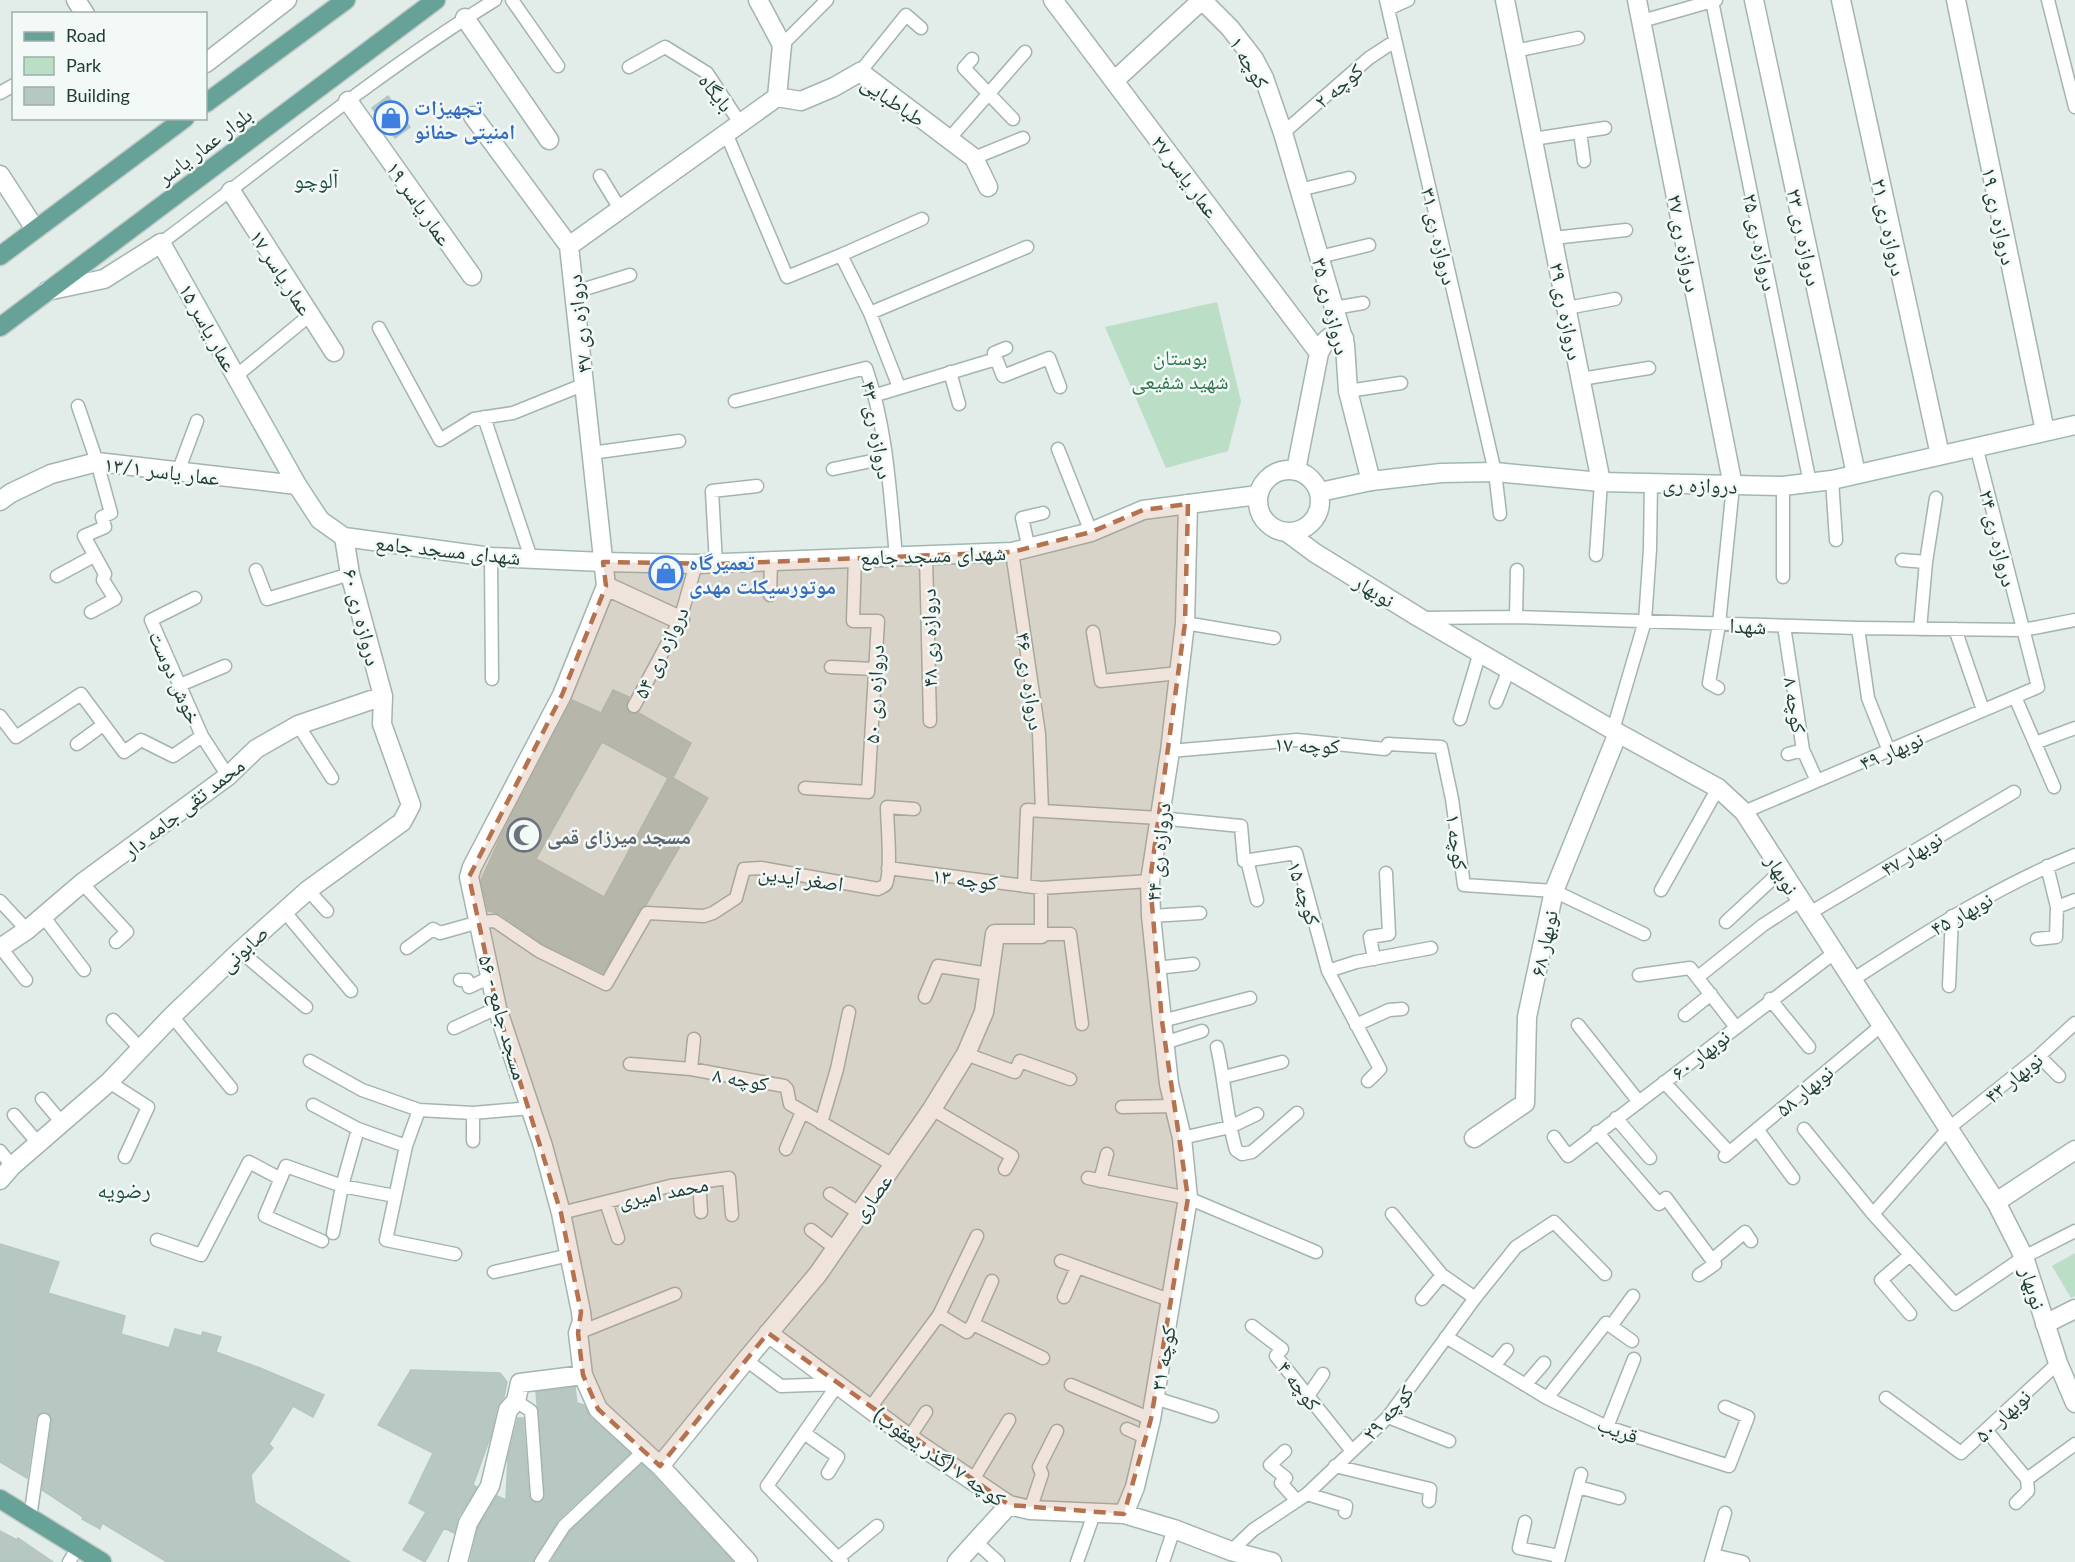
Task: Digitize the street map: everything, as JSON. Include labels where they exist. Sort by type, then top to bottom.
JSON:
[{"type":"main road","name":"بلوار عمار یاسر","points":[[207,102],[346,0]]},
{"type":"main road","name":"بلوار عمار یاسر","points":[[0,327],[436,0]]},
{"type":"main road","name":"بلوار عمار یاسر","points":[[0,256],[182,120]]},
{"type":"main road","points":[[0,1499],[30,1518],[74,1555],[102,1562]]},
{"type":"street","points":[[207,62],[287,0]]},
{"type":"street","points":[[569,246],[777,97],[782,45],[758,0]]},
{"type":"street","name":"عمار یاسر ۲۷","points":[[1053,0],[1319,352]]},
{"type":"street","points":[[1114,81],[1202,0]]},
{"type":"street","name":"کوچه ۱","points":[[1202,0],[1230,28],[1254,59],[1264,78],[1282,133]]},
{"type":"street","name":"دروازه ری ۲۹","points":[[1505,0],[1601,482]]},
{"type":"street","name":"دروازه ری ۲۷","points":[[1637,0],[1733,486]]},
{"type":"street","name":"دروازه ری ۲۳","points":[[1754,0],[1856,474]]},
{"type":"street","name":"دروازه ری ۲۱","points":[[1841,0],[1940,455]]},
{"type":"street","name":"دروازه ری ۱۹","points":[[1956,0],[2045,431]]},
{"type":"street","points":[[465,18],[549,140]]},
{"type":"street","name":"طباطبایی","points":[[777,97],[801,101],[834,87],[860,72],[974,158],[988,187]]},
{"type":"street","name":"عمار یاسر ۱۹","points":[[348,101],[472,276]]},
{"type":"street","name":"دروازه ری ۴۷","points":[[473,116],[569,246],[603,562]]},
{"type":"street","name":"دروازه ری ۳۵","points":[[1282,133],[1344,338],[1348,391],[1371,482]]},
{"type":"street","points":[[0,175],[35,229]]},
{"type":"street","name":"عمار یاسر ۱۷","points":[[231,191],[334,352]]},
{"type":"street","points":[[47,291],[104,279],[161,243]]},
{"type":"street","name":"عمار یاسر ۱۵","points":[[161,243],[297,485],[320,520]]},
{"type":"street","points":[[1296,470],[1319,352],[1329,337],[1338,335],[1344,338]]},
{"type":"street","name":"دروازه ری","points":[[1320,492],[1371,482],[1441,473],[1495,472],[1601,482],[1783,486],[1832,480],[2075,425]]},
{"type":"street","name":"عمار یاسر ۱۳/۱","points":[[0,501],[11,493],[51,474],[97,462],[297,485]]},
{"type":"street","points":[[1283,470],[1296,470],[1306,474],[1315,482],[1320,492],[1320,507],[1314,521],[1303,530],[1288,533],[1275,530],[1264,521],[1258,509],[1258,495],[1262,483],[1271,475],[1283,470]]},
{"type":"street","name":"شهدای مسجد جامع","points":[[320,520],[344,537],[491,557],[716,564],[1021,550],[1091,532],[1143,510],[1258,495]]},
{"type":"street","name":"دروازه ری ۴۴","points":[[1188,504],[1185,622],[1170,750],[1150,881],[1151,916],[1164,1043],[1174,1106],[1182,1138],[1188,1198]]},
{"type":"street","name":"نوبهار","points":[[1288,533],[1315,553],[1420,618],[1616,732],[1718,788],[1744,812],[1996,1202],[2024,1257],[2058,1363],[2075,1403]]},
{"type":"street","name":"دروازه ری ۶۰","points":[[344,537],[350,574],[383,696]]},
{"type":"street","name":"۵۶ - مسجد جامع","points":[[603,562],[606,586],[562,695],[472,867],[469,877],[497,1008],[543,1146],[561,1213],[581,1312],[582,1321],[578,1333],[583,1375],[598,1408],[660,1466],[748,1562]]},
{"type":"street","points":[[606,586],[680,620]]},
{"type":"street","name":"محمد تقی جامه دار","points":[[1,948],[27,930],[82,883],[228,777],[256,749],[298,725],[383,696]]},
{"type":"street","name":"صابونی","points":[[0,1180],[12,1166],[109,1082],[172,1016],[284,910],[402,822],[411,805],[382,724],[383,696]]},
{"type":"street","name":"نوبهار ۶۸","points":[[1474,1138],[1525,1103],[1527,1017],[1554,891],[1616,732]]},
{"type":"street","name":"عصاری","points":[[660,1466],[818,1274],[932,1109],[966,1054],[984,1012],[995,934],[1041,934]]},
{"type":"street","points":[[1996,1202],[2075,1150]]},
{"type":"street","name":"کوچه ۳۱","points":[[1124,1514],[1135,1487],[1151,1419],[1188,1198]]},
{"type":"street","points":[[2045,1324],[2075,1309]]},
{"type":"street","name":"کوچه ۷ (گذر یعقوب)","points":[[768,1333],[909,1438],[1009,1505],[1030,1510],[1124,1514],[1174,1529],[1231,1551],[1272,1562]]},
{"type":"street","points":[[458,1562],[468,1523],[490,1486],[508,1410],[516,1401],[520,1383],[583,1375]]},
{"type":"street","points":[[957,1562],[1009,1505]]},
{"type":"lane","points":[[161,243],[348,101],[465,18],[495,0]]},
{"type":"lane","points":[[512,0],[558,66]]},
{"type":"lane","points":[[782,45],[827,0]]},
{"type":"lane","points":[[1387,4],[1408,0]]},
{"type":"lane","points":[[2048,0],[2075,107]]},
{"type":"lane","points":[[1642,21],[1714,1]]},
{"type":"lane","name":"دروازه ری ۲۵","points":[[1714,1],[1810,483]]},
{"type":"lane","name":"دروازه ری ۳۱","points":[[1387,4],[1495,472],[1500,513]]},
{"type":"lane","points":[[860,72],[906,15],[921,28]]},
{"type":"lane","points":[[1515,51],[1578,38]]},
{"type":"lane","name":"کوچه ۲","points":[[1282,133],[1369,58],[1395,41]]},
{"type":"lane","name":"بایگاه","points":[[629,67],[665,47],[707,73],[733,128]]},
{"type":"lane","points":[[949,139],[1025,52]]},
{"type":"lane","points":[[972,59],[964,68],[1013,119]]},
{"type":"lane","points":[[733,128],[787,276],[922,219]]},
{"type":"lane","points":[[1533,139],[1605,128]]},
{"type":"lane","points":[[1580,132],[1584,161]]},
{"type":"lane","points":[[974,158],[1023,138]]},
{"type":"lane","points":[[600,176],[620,209]]},
{"type":"lane","points":[[1299,190],[1348,178]]},
{"type":"lane","points":[[1553,238],[1626,230]]},
{"type":"lane","points":[[1319,257],[1369,245]]},
{"type":"lane","points":[[870,313],[1026,247]]},
{"type":"lane","points":[[841,255],[870,313],[899,387]]},
{"type":"lane","points":[[575,292],[630,275]]},
{"type":"lane","points":[[1567,308],[1615,299]]},
{"type":"lane","points":[[1335,308],[1363,303]]},
{"type":"lane","points":[[236,376],[310,315]]},
{"type":"lane","points":[[379,328],[440,440],[474,419],[513,413],[585,384]]},
{"type":"lane","points":[[1006,348],[994,353],[1004,376],[1048,358],[1060,387]]},
{"type":"lane","points":[[876,394],[996,359]]},
{"type":"lane","name":"دروازه ری ۴۳","points":[[735,401],[866,368],[876,394],[886,458],[896,556]]},
{"type":"lane","points":[[1581,379],[1649,368]]},
{"type":"lane","points":[[950,372],[959,404]]},
{"type":"lane","points":[[1348,391],[1401,383]]},
{"type":"lane","points":[[78,406],[111,513],[102,517],[105,527],[84,536],[105,574],[103,580],[114,599],[92,612]]},
{"type":"lane","points":[[484,417],[531,558]]},
{"type":"lane","points":[[178,472],[197,421]]},
{"type":"lane","points":[[591,453],[679,441]]},
{"type":"lane","name":"دروازه ری ۲۴","points":[[1976,447],[2023,630]]},
{"type":"lane","points":[[1058,449],[1091,532]]},
{"type":"lane","points":[[833,469],[886,458]]},
{"type":"lane","points":[[1832,480],[1836,540]]},
{"type":"lane","points":[[1596,555],[1601,482]]},
{"type":"lane","points":[[1616,732],[1645,621],[1652,482]]},
{"type":"lane","points":[[716,564],[712,491],[757,486]]},
{"type":"lane","points":[[1718,688],[1709,683],[1719,624],[1733,486]]},
{"type":"lane","points":[[1783,486],[1783,577]]},
{"type":"lane","points":[[1920,629],[1926,562],[1936,498]]},
{"type":"lane","name":"دروازه ری ۴۶","points":[[1042,810],[1039,734],[1021,550],[1022,518],[1043,513]]},
{"type":"lane","points":[[57,576],[94,556]]},
{"type":"lane","name":"دروازه ری ۴۸","points":[[926,556],[930,721]]},
{"type":"lane","points":[[491,557],[492,679]]},
{"type":"lane","name":"دروازه ری ۵۰","points":[[805,788],[868,792],[878,621],[854,621],[855,557]]},
{"type":"lane","points":[[1902,560],[1926,562]]},
{"type":"lane","points":[[770,595],[771,561]]},
{"type":"lane","name":"دروازه ری ۵۴","points":[[634,706],[680,620],[696,564]]},
{"type":"lane","points":[[256,570],[267,599],[350,574]]},
{"type":"lane","points":[[1516,617],[1517,570]]},
{"type":"lane","name":"خوش دوست","points":[[195,598],[151,620],[202,736],[228,777]]},
{"type":"lane","name":"شهدا","points":[[1420,618],[1516,617],[1858,628],[2023,630],[2075,620]]},
{"type":"lane","points":[[1185,622],[1274,638]]},
{"type":"lane","name":"کوچه ۸","points":[[1784,626],[1803,750],[1817,781]]},
{"type":"lane","points":[[1858,628],[1868,698],[1889,750]]},
{"type":"lane","points":[[1955,629],[1983,710]]},
{"type":"lane","name":"نوبهار ۴۹","points":[[1744,812],[2038,687],[2023,630]]},
{"type":"lane","points":[[1093,632],[1101,681],[1179,673]]},
{"type":"lane","points":[[1460,719],[1480,652]]},
{"type":"lane","points":[[180,685],[225,666]]},
{"type":"lane","points":[[831,667],[875,669]]},
{"type":"lane","points":[[1496,702],[1509,669]]},
{"type":"lane","points":[[0,716],[16,737],[81,694],[124,752],[141,740],[173,756],[202,736]]},
{"type":"lane","points":[[2015,697],[2054,787]]},
{"type":"lane","points":[[77,744],[103,725]]},
{"type":"lane","points":[[298,725],[332,778]]},
{"type":"lane","points":[[2035,743],[2075,728]]},
{"type":"lane","name":"کوچه ۱۷","points":[[1170,750],[1297,740],[1385,749],[1388,744],[1441,747]]},
{"type":"lane","name":"کوچه ۱","points":[[1441,747],[1452,799],[1464,885],[1554,891]]},
{"type":"lane","points":[[1788,754],[1803,750]]},
{"type":"lane","points":[[1661,890],[1718,788]]},
{"type":"lane","name":"نوبهار ۴۷","points":[[1698,977],[1763,925],[1804,908],[2014,792]]},
{"type":"lane","points":[[888,868],[887,807],[914,809]]},
{"type":"lane","points":[[1024,885],[1027,810],[1042,810],[1241,826],[1244,861],[1247,860],[1257,900]]},
{"type":"lane","name":"کوچه ۱۵","points":[[1247,860],[1296,853],[1328,971],[1380,1069],[1368,1081]]},
{"type":"lane","name":"نوبهار ۴۵","points":[[1852,980],[1952,916],[2048,866],[2075,855]]},
{"type":"lane","points":[[2037,939],[2056,938],[2057,907],[2048,866]]},
{"type":"lane","name":"اصغر آیدین","points":[[479,922],[495,921],[539,951],[606,984],[647,913],[704,916],[713,913],[736,898],[744,870],[762,868],[878,889],[885,884],[888,868]]},
{"type":"lane","name":"کوچه ۱۳","points":[[888,868],[1041,888],[1150,881]]},
{"type":"lane","points":[[1726,922],[1781,871]]},
{"type":"lane","points":[[1374,959],[1370,937],[1389,934],[1386,873]]},
{"type":"lane","points":[[82,883],[127,932],[116,942]]},
{"type":"lane","points":[[1041,888],[1041,934],[1070,934],[1082,1024]]},
{"type":"lane","points":[[308,890],[327,912]]},
{"type":"lane","points":[[1554,891],[1644,934]]},
{"type":"lane","points":[[2057,907],[2075,900]]},
{"type":"lane","points":[[0,901],[27,930]]},
{"type":"lane","points":[[284,910],[351,991]]},
{"type":"lane","points":[[1151,916],[1200,913]]},
{"type":"lane","points":[[43,916],[84,970]]},
{"type":"lane","points":[[1949,986],[1952,916]]},
{"type":"lane","points":[[407,948],[433,929],[440,933],[479,922]]},
{"type":"lane","points":[[1,948],[26,980]]},
{"type":"lane","points":[[1328,971],[1356,962],[1431,948]]},
{"type":"lane","points":[[240,951],[306,1007]]},
{"type":"lane","name":"نوبهار ۶۰","points":[[1554,1137],[1568,1156],[1834,952]]},
{"type":"lane","points":[[1156,968],[1194,964]]},
{"type":"lane","points":[[925,998],[938,966],[989,974]]},
{"type":"lane","points":[[1639,975],[1690,968],[1736,1026]]},
{"type":"lane","points":[[460,980],[467,980],[469,987],[491,977]]},
{"type":"lane","points":[[1685,1015],[1711,994]]},
{"type":"lane","points":[[1162,1021],[1251,998]]},
{"type":"lane","points":[[1770,999],[1809,1047]]},
{"type":"lane","points":[[454,1028],[497,1008]]},
{"type":"lane","points":[[1356,1025],[1389,1010],[1402,1009]]},
{"type":"lane","points":[[821,1123],[837,1069],[849,1012]]},
{"type":"lane","points":[[172,1016],[231,1088]]},
{"type":"lane","points":[[113,1020],[142,1050]]},
{"type":"lane","name":"نوبهار ۴۳","points":[[1872,1214],[1949,1128],[2039,1056],[2075,1023]]},
{"type":"lane","points":[[1578,1025],[1639,1102]]},
{"type":"lane","name":"نوبهار ۵۸","points":[[1664,1082],[1727,1154],[1882,1025]]},
{"type":"lane","points":[[1164,1043],[1202,1031]]},
{"type":"lane","points":[[691,1069],[694,1040]]},
{"type":"lane","points":[[1217,1047],[1236,1150],[1242,1154],[1252,1152],[1297,1113]]},
{"type":"lane","points":[[966,1054],[1015,1072],[1020,1061],[1070,1079]]},
{"type":"lane","points":[[2039,1056],[2059,1076]]},
{"type":"lane","points":[[310,1061],[362,1090],[419,1110],[473,1113],[531,1108]]},
{"type":"lane","points":[[1224,1077],[1282,1062]]},
{"type":"lane","name":"کوچه ۸","points":[[630,1064],[691,1069],[784,1086],[787,1089],[790,1104],[893,1165]]},
{"type":"lane","points":[[109,1082],[148,1107],[125,1157]]},
{"type":"lane","points":[[42,1099],[62,1124]]},
{"type":"lane","points":[[312,1105],[358,1129],[406,1146]]},
{"type":"lane","points":[[1122,1107],[1174,1106]]},
{"type":"lane","points":[[932,1109],[1012,1156],[1005,1169]]},
{"type":"lane","points":[[419,1110],[406,1146],[386,1240],[454,1254]]},
{"type":"lane","points":[[786,1149],[802,1112]]},
{"type":"lane","points":[[473,1113],[473,1141]]},
{"type":"lane","points":[[1182,1138],[1230,1127],[1257,1114]]},
{"type":"lane","points":[[14,1115],[38,1143]]},
{"type":"lane","points":[[1617,1118],[1650,1158]]},
{"type":"lane","points":[[333,1233],[342,1186],[358,1129]]},
{"type":"lane","points":[[1757,1129],[1793,1178]]},
{"type":"lane","points":[[1804,1129],[1872,1214],[1955,1304],[2024,1257],[2075,1232]]},
{"type":"lane","points":[[1597,1132],[1659,1204],[1666,1198],[1714,1262]]},
{"type":"lane","points":[[0,1151],[12,1166]]},
{"type":"lane","points":[[1107,1154],[1094,1179],[1188,1198],[1316,1252]]},
{"type":"lane","points":[[157,1240],[201,1255],[249,1162],[279,1178]]},
{"type":"lane","points":[[322,1241],[265,1215],[286,1166],[342,1186],[395,1196]]},
{"type":"lane","name":"محمد امیری","points":[[561,1213],[670,1186],[729,1178],[732,1215]]},
{"type":"lane","points":[[699,1182],[701,1212]]},
{"type":"lane","points":[[830,1194],[859,1213]]},
{"type":"lane","points":[[606,1202],[618,1238]]},
{"type":"lane","points":[[1392,1214],[1442,1275],[1475,1298]]},
{"type":"lane","name":"کوچه ۲۹","points":[[1231,1551],[1253,1530],[1302,1497],[1388,1417],[1475,1298],[1516,1247],[1554,1222],[1605,1274]]},
{"type":"lane","points":[[811,1230],[835,1248]]},
{"type":"lane","points":[[1699,1275],[1744,1232],[1751,1240]]},
{"type":"lane","points":[[870,1408],[939,1315],[977,1236]]},
{"type":"lane","points":[[494,1272],[570,1255]]},
{"type":"lane","points":[[1910,1255],[1881,1280],[1910,1314]]},
{"type":"lane","points":[[1061,1261],[1172,1301]]},
{"type":"lane","points":[[1064,1297],[1077,1267]]},
{"type":"lane","points":[[1422,1299],[1442,1275]]},
{"type":"lane","points":[[939,1315],[967,1332],[973,1324],[992,1281]]},
{"type":"lane","points":[[578,1333],[675,1294]]},
{"type":"lane","points":[[1611,1326],[1633,1296]]},
{"type":"lane","points":[[1547,1398],[1606,1323],[1632,1341]]},
{"type":"lane","points":[[973,1324],[1044,1358]]},
{"type":"lane","name":"کوچه ۴","points":[[1252,1326],[1282,1349],[1276,1356],[1352,1451]]},
{"type":"lane","name":"قریب","points":[[1446,1337],[1547,1398],[1607,1427],[1729,1466],[1748,1417],[1725,1407]]},
{"type":"lane","points":[[1494,1366],[1506,1350]]},
{"type":"lane","points":[[746,1359],[781,1386],[838,1384]]},
{"type":"lane","points":[[1607,1427],[1634,1359]]},
{"type":"lane","points":[[1525,1385],[1544,1363]]},
{"type":"lane","name":"نوبهار ۵۰","points":[[1886,1398],[1960,1452],[2058,1363]]},
{"type":"lane","points":[[1308,1396],[1323,1374]]},
{"type":"lane","points":[[838,1384],[767,1486],[840,1560],[877,1526]]},
{"type":"lane","points":[[1071,1384],[1151,1419]]},
{"type":"lane","points":[[1155,1398],[1212,1416]]},
{"type":"lane","points":[[516,1401],[531,1412],[537,1496]]},
{"type":"lane","points":[[909,1438],[926,1412]]},
{"type":"lane","points":[[1388,1417],[1449,1441]]},
{"type":"lane","points":[[30,1518],[44,1420]]},
{"type":"lane","points":[[973,1480],[1009,1420]]},
{"type":"lane","points":[[1127,1429],[1147,1438]]},
{"type":"lane","points":[[1986,1430],[2027,1479],[2028,1491],[2016,1503]]},
{"type":"lane","points":[[1030,1510],[1042,1474],[1039,1467],[1057,1431]]},
{"type":"lane","points":[[804,1433],[838,1457],[828,1473]]},
{"type":"lane","points":[[2027,1479],[2075,1444]]},
{"type":"lane","points":[[541,1562],[564,1526],[644,1451]]},
{"type":"lane","points":[[1285,1451],[1270,1465],[1286,1478],[1281,1483],[1302,1497],[1346,1506],[1345,1512]]},
{"type":"lane","points":[[1335,1466],[1430,1489],[1429,1501]]},
{"type":"lane","points":[[1525,1522],[1519,1548],[1558,1559],[1581,1474]]},
{"type":"lane","points":[[1578,1487],[1619,1498]]},
{"type":"lane","points":[[1725,1513],[1712,1558],[1743,1562]]},
{"type":"lane","points":[[1077,1562],[1094,1514]]},
{"type":"lane","points":[[1163,1562],[1174,1529]]},
{"type":"lane","points":[[976,1542],[998,1562]]},
{"type":"highlighted area","points":[[1188,504],[1185,623],[1150,881],[1162,1021],[1188,1198],[1151,1419],[1124,1514],[1009,1505],[768,1333],[660,1466],[598,1409],[583,1375],[578,1333],[581,1312],[561,1213],[497,1008],[469,877],[562,695],[606,586],[603,562],[716,564],[1012,552],[1091,532],[1143,510]]},
{"type":"green space","name":"بوستان شهید شفیعی","points":[[1217,302],[1241,401],[1228,451],[1166,468],[1105,327]]},
{"type":"green space","points":[[2075,1253],[2075,1296],[2071,1298],[2052,1266]]},
{"type":"building","name":"تجهیزات امنیتی حفانو","points":[[388,96],[410,127],[395,138],[372,108]]},
{"type":"building","name":"مسجد میرزای قمی","points":[[613,690],[629,697],[626,706],[630,713],[639,713],[691,743],[673,778],[708,798],[646,905],[640,909],[603,973],[543,944],[500,914],[488,911],[481,880],[500,838],[572,700],[601,713]],"holes":[[[602,742],[668,778],[604,897],[536,859]]]},
{"type":"building","points":[[0,1244],[59,1262],[48,1293],[125,1316],[121,1334],[169,1348],[175,1329],[201,1336],[203,1332],[221,1337],[216,1352],[324,1395],[313,1417],[293,1406],[269,1444],[273,1448],[251,1475],[255,1503],[350,1562],[167,1562],[102,1523],[100,1529],[42,1490],[52,1421],[51,1416],[46,1412],[40,1413],[36,1418],[27,1478],[0,1462]]},
{"type":"building","points":[[411,1370],[500,1373],[507,1382],[504,1397],[497,1407],[490,1438],[473,1485],[477,1487],[458,1517],[454,1533],[444,1528],[425,1562],[403,1550],[426,1512],[409,1503],[433,1453],[378,1425]]},
{"type":"building","points":[[575,1387],[577,1403],[584,1405],[590,1417],[630,1453],[558,1520],[533,1562],[470,1562],[478,1527],[497,1496],[506,1500],[508,1458],[518,1418],[523,1418],[529,1496],[533,1502],[538,1503],[544,1499],[545,1494],[536,1392]]},
{"type":"building","points":[[642,1464],[733,1562],[551,1562],[570,1531]]},
{"type":"building","points":[[0,1531],[17,1540],[18,1538],[53,1562],[0,1562]]},
{"type":"place","name":"تجهیزات امنیتی حفانو","points":[[391,118]]},
{"type":"place","name":"تعمیرگاه موتورسیکلت مهدی","points":[[666,573]]},
{"type":"place","name":"مسجد میرزای قمی","points":[[524,835]]},
{"type":"district","name":"آلوچو","points":[[316,179]]},
{"type":"district","name":"رضویه","points":[[124,1189]]}]
